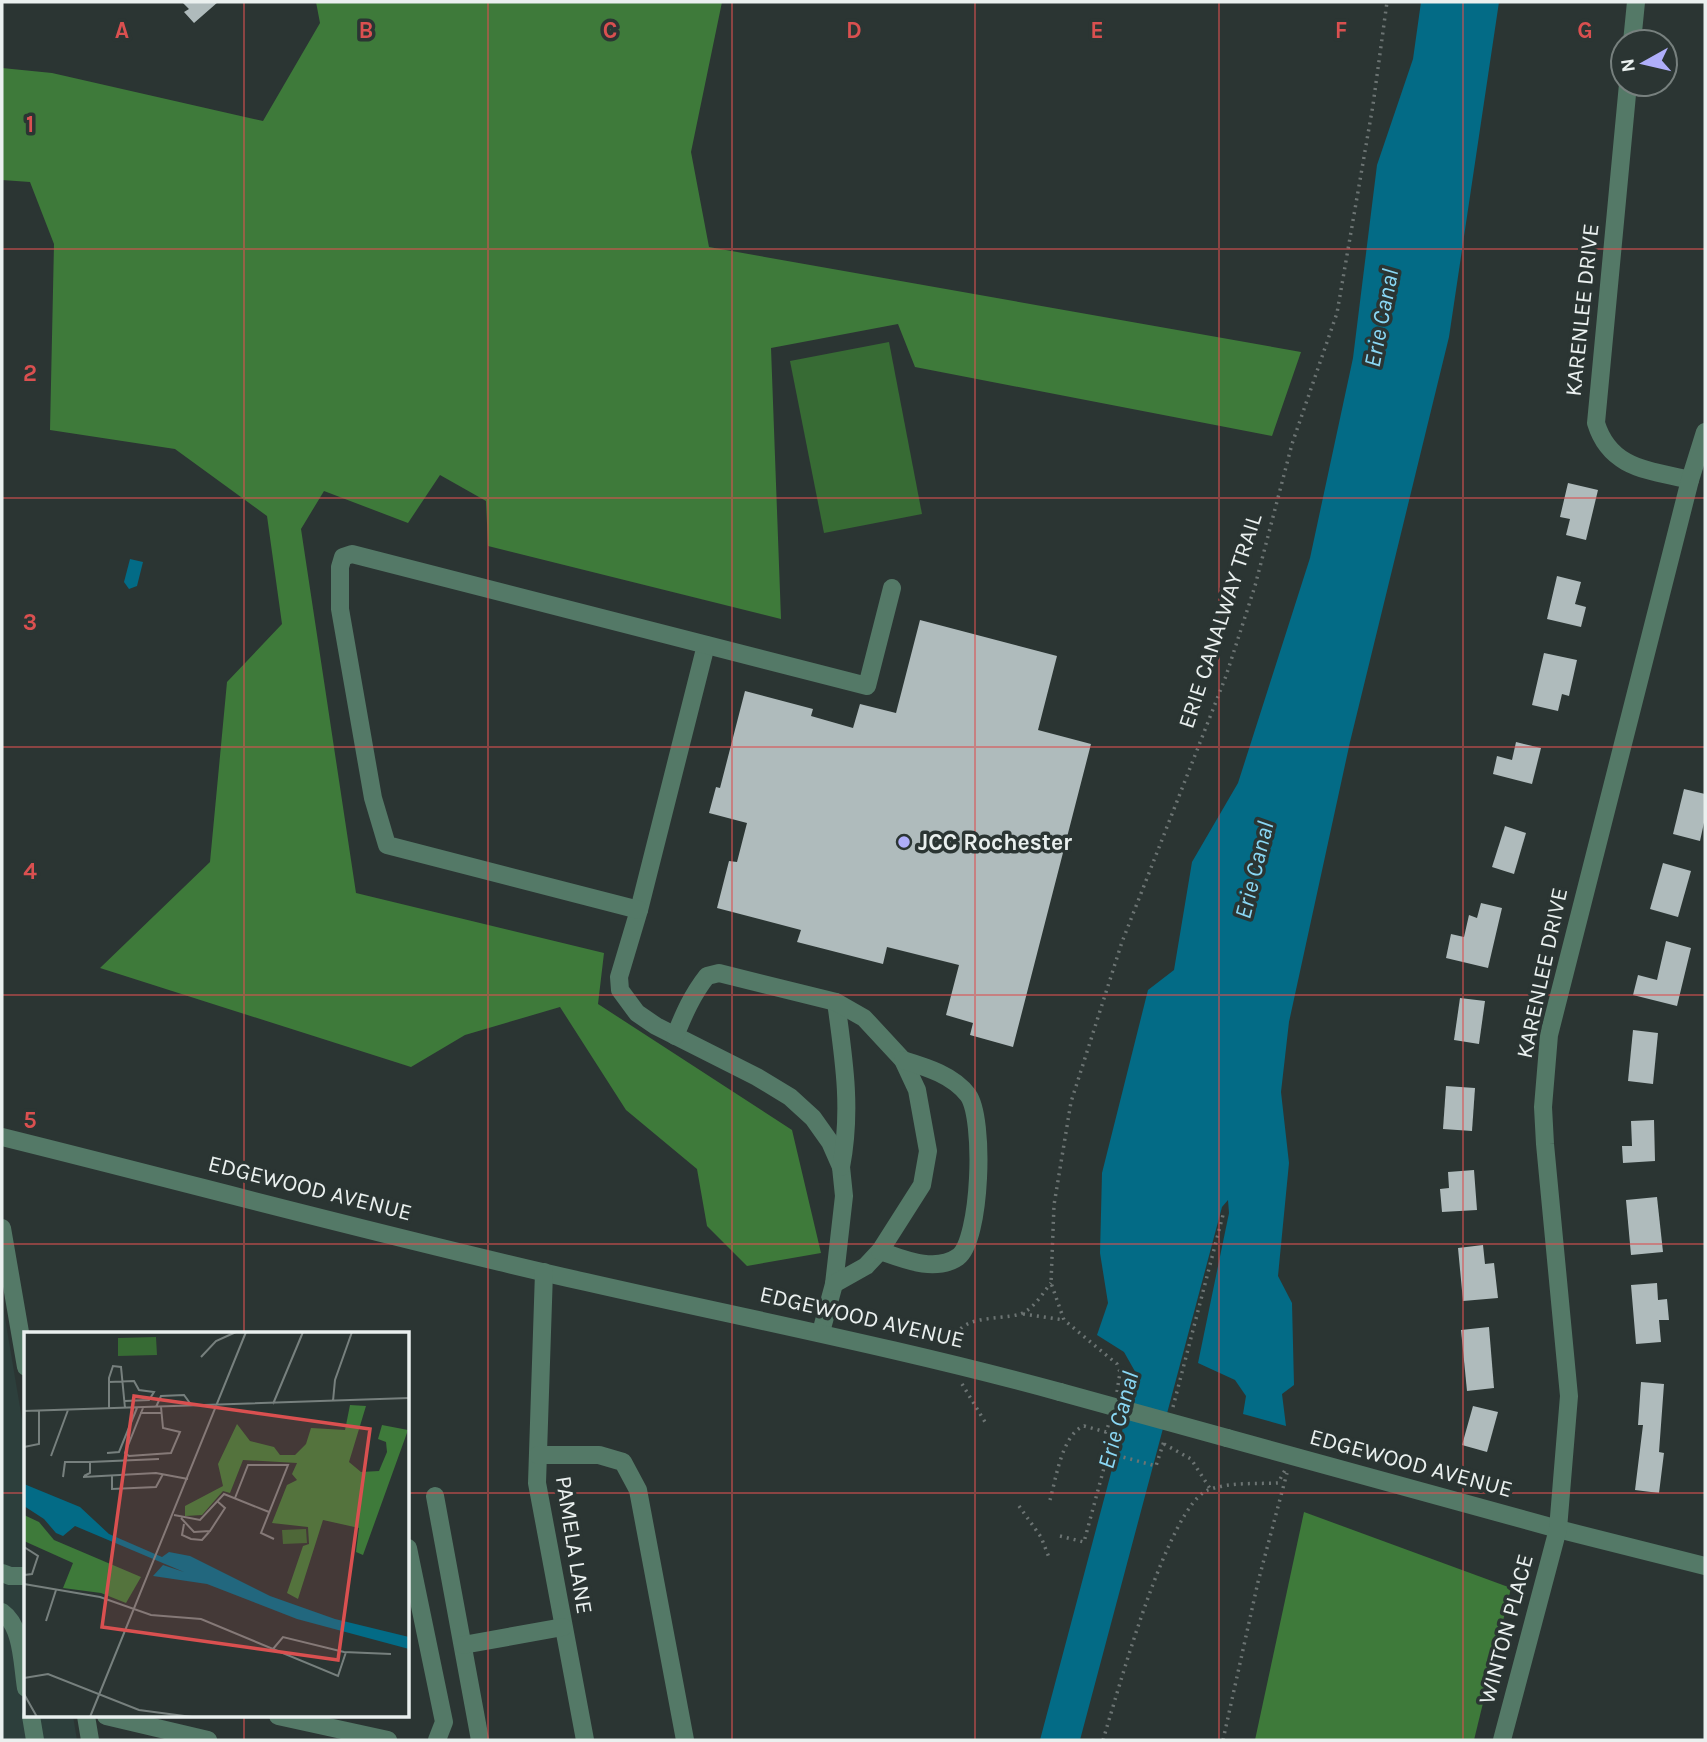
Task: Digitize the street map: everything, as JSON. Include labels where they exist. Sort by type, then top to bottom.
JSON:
[{"type":"street","points":[[1633,28],[1636,2]]},
{"type":"street","name":"KARENLEE DRIVE","points":[[1627,98],[1596,423],[1601,440],[1614,455],[1639,467],[1690,480]]},
{"type":"street","name":"KARENLEE DRIVE","points":[[1558,1529],[1569,1396],[1544,1132],[1543,1107],[1549,1035],[1690,480],[1705,432]]},
{"type":"street","points":[[639,910],[387,845],[373,798],[340,609],[340,567],[344,557],[352,554],[867,686],[892,588]]},
{"type":"street","points":[[706,645],[639,910],[619,977],[620,990],[637,1013],[790,1097],[813,1118],[830,1142],[841,1167]]},
{"type":"street","points":[[675,1036],[687,1005],[707,976],[719,973],[836,1002],[864,1018],[903,1060],[917,1090],[924,1124],[928,1151],[922,1185],[880,1251],[866,1266],[834,1284]]},
{"type":"street","points":[[821,1332],[834,1284],[844,1196],[841,1167],[846,1143],[848,1105],[836,1002]]},
{"type":"street","points":[[880,1251],[911,1262],[936,1264],[958,1257],[968,1244],[978,1183],[979,1138],[973,1104],[953,1080],[903,1060]]},
{"type":"street","name":"EDGEWOOD AVENUE","points":[[2,1137],[544,1272],[974,1368],[1558,1529],[1705,1566]]},
{"type":"street","points":[[2,1228],[9,1314],[24,1361]]},
{"type":"street","name":"PAMELA LANE","points":[[544,1272],[539,1503],[585,1740]]},
{"type":"street","points":[[538,1455],[599,1455],[623,1462],[638,1490],[685,1740]]},
{"type":"street","points":[[435,1496],[480,1740]]},
{"type":"street","name":"WINTON PLACE","points":[[1502,1740],[1558,1529]]},
{"type":"street","points":[[410,1558],[444,1723],[437,1740]]},
{"type":"street","points":[[2,1573],[24,1576]]},
{"type":"street","points":[[2,1612],[9,1618],[17,1633],[24,1676]]},
{"type":"street","points":[[463,1645],[563,1627]]},
{"type":"street","points":[[31,1718],[35,1740]]},
{"type":"street","points":[[86,1718],[90,1740]]},
{"type":"street","points":[[114,1718],[208,1740]]},
{"type":"street","points":[[287,1718],[388,1740]]},
{"type":"path","name":"ERIE CANALWAY TRAIL","points":[[1064,1320],[1051,1283],[1054,1205],[1071,1102],[1122,942],[1226,676],[1255,586],[1292,444],[1337,313],[1373,105],[1387,2]]},
{"type":"path","points":[[1171,1417],[1223,1215]]},
{"type":"path","points":[[1021,1314],[1034,1305],[1051,1283]]},
{"type":"path","points":[[955,1344],[958,1332],[971,1322],[1021,1314],[1064,1320],[1112,1358],[1120,1372],[1116,1393]]},
{"type":"path","points":[[962,1382],[985,1422]]},
{"type":"path","points":[[1050,1500],[1066,1444],[1072,1435],[1084,1426],[1107,1432],[1110,1419]]},
{"type":"path","points":[[1059,1536],[1084,1542],[1108,1453],[1156,1466],[1167,1430]]},
{"type":"path","points":[[1164,1444],[1191,1459],[1211,1490]]},
{"type":"path","points":[[1102,1740],[1155,1578],[1183,1515],[1207,1490],[1234,1485],[1278,1483],[1292,1456]]},
{"type":"path","points":[[1223,1740],[1258,1582],[1292,1456]]},
{"type":"path","points":[[1019,1506],[1041,1537],[1050,1560]]},
{"type":"shaded area","points":[[2,1300],[24,1431],[24,1718],[73,1718],[77,1740],[2,1740]]},
{"type":"green space","points":[[316,2],[722,2],[691,152],[709,247],[1301,352],[1272,436],[915,367],[898,324],[771,348],[781,619],[488,546],[486,501],[440,475],[408,523],[324,491],[301,529],[356,893],[604,953],[598,1004],[792,1130],[821,1253],[747,1266],[707,1226],[697,1169],[626,1110],[560,1007],[465,1035],[411,1067],[100,968],[210,862],[227,682],[282,624],[267,516],[175,449],[50,430],[54,244],[30,182],[2,180],[2,68],[52,73],[263,121],[320,23]]},
{"type":"green space","points":[[889,342],[922,514],[824,533],[790,361]]},
{"type":"green space","points":[[1304,1512],[1511,1588],[1474,1740],[1255,1740]]},
{"type":"water","name":"Erie Canal","points":[[1421,2],[1499,2],[1449,337],[1350,742],[1289,1022],[1281,1092],[1289,1163],[1278,1276],[1292,1303],[1294,1385],[1282,1394],[1286,1426],[1243,1414],[1246,1396],[1235,1380],[1198,1363],[1229,1213],[1228,1200],[1222,1207],[1080,1740],[1040,1740],[1137,1375],[1124,1352],[1097,1335],[1108,1303],[1100,1253],[1102,1173],[1148,990],[1174,970],[1192,862],[1238,783],[1310,558],[1353,358],[1377,165],[1413,59]]},
{"type":"water","points":[[130,559],[143,562],[137,586],[129,589],[124,582]]},
{"type":"building","points":[[182,2],[218,2],[194,23],[184,12],[189,9]]},
{"type":"building","points":[[1568,483],[1598,490],[1586,540],[1566,535],[1570,519],[1560,517]]},
{"type":"building","points":[[1557,576],[1581,582],[1575,604],[1586,607],[1581,627],[1547,619]]},
{"type":"building","name":"JCC Rochester","points":[[920,620],[1057,656],[1038,730],[1091,744],[1013,1047],[970,1035],[973,1023],[946,1015],[959,965],[887,947],[883,964],[797,942],[801,930],[717,908],[729,861],[737,862],[747,823],[709,813],[716,787],[720,788],[745,691],[813,709],[811,716],[853,728],[860,704],[896,713]]},
{"type":"building","points":[[1544,653],[1577,660],[1569,696],[1562,694],[1558,711],[1532,705]]},
{"type":"building","points":[[1516,742],[1541,748],[1532,784],[1493,774],[1497,756],[1512,760]]},
{"type":"building","points":[[1684,789],[1705,794],[1705,818],[1700,841],[1673,834]]},
{"type":"building","points":[[1505,826],[1526,833],[1514,874],[1492,867]]},
{"type":"building","points":[[1663,863],[1691,871],[1678,917],[1650,909]]},
{"type":"building","points":[[1481,903],[1502,908],[1488,968],[1446,958],[1451,934],[1464,937],[1469,915],[1477,918]]},
{"type":"building","points":[[1666,941],[1691,948],[1677,1006],[1633,995],[1638,975],[1657,980]]},
{"type":"building","points":[[1460,998],[1485,1001],[1479,1044],[1454,1040]]},
{"type":"building","points":[[1633,1030],[1658,1033],[1653,1084],[1628,1081]]},
{"type":"building","points":[[1446,1086],[1475,1088],[1472,1131],[1443,1129]]},
{"type":"building","points":[[1654,1120],[1655,1161],[1623,1163],[1622,1146],[1632,1146],[1631,1121]]},
{"type":"building","points":[[1474,1170],[1477,1210],[1442,1212],[1440,1189],[1449,1188],[1448,1172]]},
{"type":"building","points":[[1657,1197],[1663,1252],[1631,1255],[1626,1200]]},
{"type":"building","points":[[1483,1245],[1485,1264],[1494,1263],[1498,1298],[1463,1301],[1458,1248]]},
{"type":"building","points":[[1657,1283],[1658,1300],[1667,1299],[1669,1320],[1659,1320],[1661,1342],[1636,1344],[1631,1285]]},
{"type":"building","points":[[1489,1327],[1494,1388],[1467,1391],[1461,1330]]},
{"type":"building","points":[[1641,1382],[1664,1384],[1659,1452],[1664,1453],[1659,1493],[1635,1490],[1643,1425],[1638,1425]]},
{"type":"building","points":[[1473,1406],[1498,1412],[1487,1452],[1462,1445]]},
{"type":"place","name":"JCC Rochester","points":[[904,842]]}]
